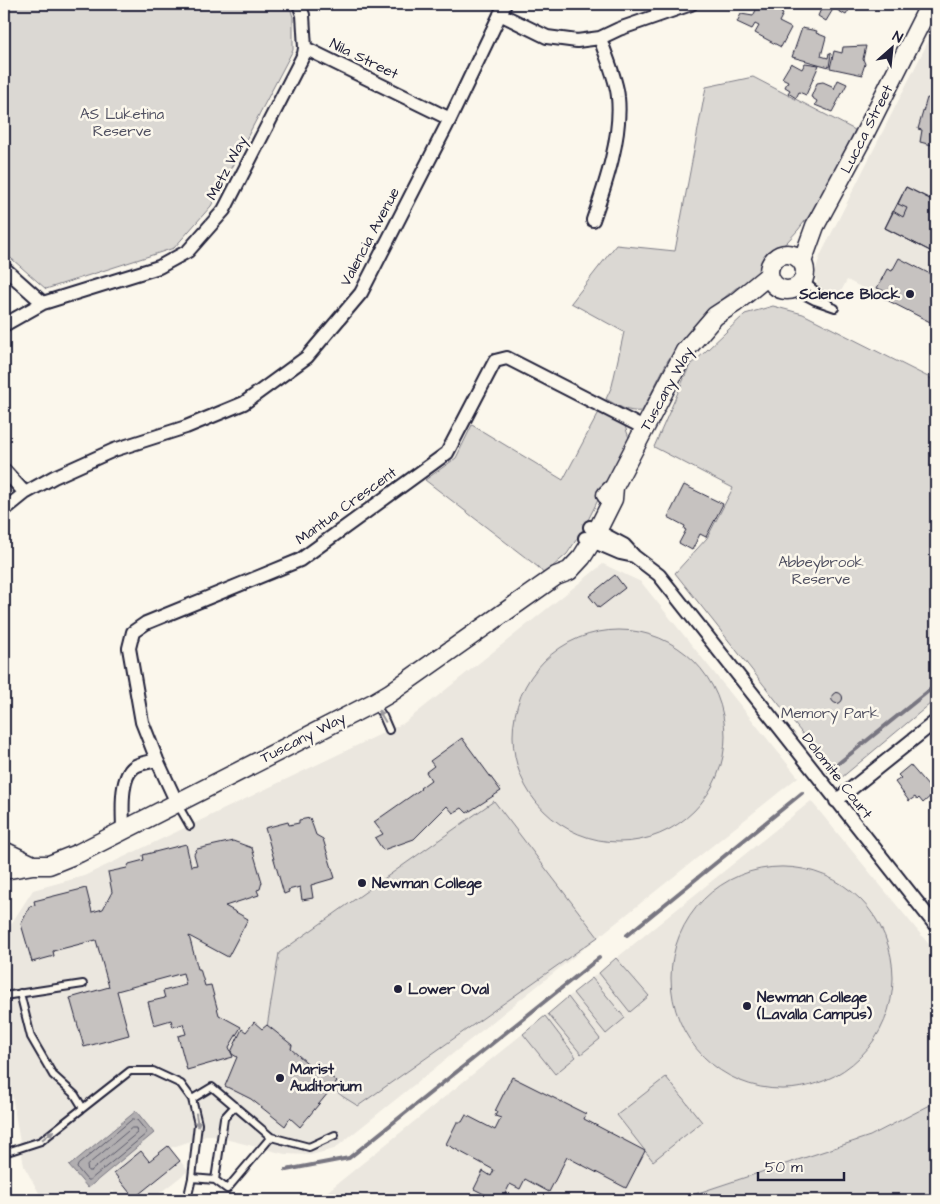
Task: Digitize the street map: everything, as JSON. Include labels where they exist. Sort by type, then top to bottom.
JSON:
[{"type":"street","name":"Nila Street","points":[[299,4],[303,15],[305,48],[450,119]]},
{"type":"street","points":[[503,9],[548,37],[577,41],[600,38],[619,29],[691,4]]},
{"type":"street","name":"Lucca Street","points":[[793,275],[815,226],[864,136],[930,4]]},
{"type":"street","name":"Valencia Avenue","points":[[4,510],[25,493],[54,476],[114,450],[186,427],[244,403],[307,357],[361,293],[450,119],[503,9]]},
{"type":"street","points":[[593,220],[608,174],[619,116],[618,94],[600,38]]},
{"type":"street","name":"Metz Way","points":[[4,325],[43,303],[159,267],[188,251],[224,210],[304,54],[305,48]]},
{"type":"street","name":"Tuscany Way","points":[[4,870],[33,865],[49,865],[79,854],[373,703],[556,576],[569,571],[582,557],[591,534],[612,499],[614,487],[685,351],[715,316],[769,275],[772,262],[776,257],[793,275],[750,300],[735,302]]},
{"type":"street","points":[[4,268],[43,303]]},
{"type":"street","points":[[769,275],[773,284],[793,275]]},
{"type":"street","name":"Mantua Crescent","points":[[177,803],[156,760],[142,722],[129,648],[133,632],[146,623],[300,560],[447,453],[495,360],[507,358],[644,428]]},
{"type":"street","points":[[4,470],[25,493]]},
{"type":"street","name":"Dolomite Court","points":[[591,534],[624,545],[634,556],[659,575],[936,926]]},
{"type":"street","points":[[836,801],[936,721]]},
{"type":"street","points":[[123,831],[123,799],[126,778],[134,766],[156,760]]},
{"type":"street","points":[[4,851],[33,865]]},
{"type":"lane","points":[[793,275],[820,294],[833,307],[815,301],[793,275]]},
{"type":"lane","points":[[373,703],[383,716],[389,730]]},
{"type":"lane","points":[[177,803],[190,826]]},
{"type":"lane","points":[[4,996],[83,984]]},
{"type":"lane","points":[[20,993],[31,1037],[53,1075],[75,1095],[83,1108]]},
{"type":"lane","points":[[4,1153],[41,1141],[130,1071],[153,1071],[181,1084],[192,1099],[198,1124],[188,1200]]},
{"type":"lane","points":[[192,1099],[212,1087],[271,1137],[309,1148],[335,1135]]},
{"type":"lane","points":[[215,1180],[224,1118],[235,1106]]},
{"type":"lane","points":[[192,1178],[215,1180],[227,1189],[271,1137]]},
{"type":"shaded area","points":[[936,26],[936,325],[847,280],[838,297],[822,289],[817,284],[815,272],[820,256]]},
{"type":"shaded area","name":"Newman College","points":[[603,564],[641,582],[798,777],[334,1149],[311,1155],[285,1154],[209,1135],[170,1148],[188,1171],[151,1200],[121,1200],[113,1191],[100,1200],[43,1200],[24,1166],[4,1049],[4,935],[33,890],[84,876],[404,723]]},
{"type":"shaded area","name":"Newman College (Lavalla Campus)","points":[[811,801],[936,953],[936,1102],[870,1136],[677,1200],[317,1200]]},
{"type":"green space","name":"AS Luketina Reserve","points":[[4,4],[289,4],[293,17],[293,50],[211,206],[174,248],[46,289],[4,252]]},
{"type":"green space","points":[[753,77],[855,130],[818,204],[798,230],[787,242],[766,259],[758,276],[749,283],[736,288],[702,316],[668,360],[642,411],[632,411],[623,408],[606,399],[612,386],[624,332],[571,303],[616,245],[675,251],[706,87]]},
{"type":"green space","name":"Abbeybrook Reserve","points":[[773,306],[803,314],[936,381],[936,699],[841,778],[820,756],[675,573],[707,538],[733,488],[654,447],[689,367],[745,314]]},
{"type":"green space","points":[[599,412],[625,426],[629,438],[584,528],[567,554],[544,574],[538,567],[425,480],[456,458],[472,425],[563,480]]},
{"type":"green space","points":[[619,630],[640,632],[660,638],[678,648],[694,661],[707,677],[717,695],[723,715],[725,736],[723,757],[717,777],[707,795],[694,811],[678,824],[660,834],[640,840],[619,842],[598,840],[578,834],[560,824],[544,811],[531,795],[521,777],[515,757],[513,736],[515,715],[521,695],[531,677],[544,661],[560,648],[578,638],[598,632]]},
{"type":"green space","name":"Lower Oval","points":[[494,801],[598,937],[358,1106],[342,1096],[266,1033],[279,953]]},
{"type":"green space","points":[[782,867],[814,872],[834,880],[860,900],[880,926],[888,946],[893,978],[888,1010],[880,1030],[860,1056],[834,1076],[814,1084],[782,1089],[750,1084],[730,1076],[704,1056],[684,1030],[676,1010],[671,978],[676,946],[684,926],[704,900],[730,880],[750,872]]},
{"type":"green space","points":[[616,958],[649,996],[630,1012],[599,973]]},
{"type":"green space","points":[[592,978],[625,1018],[606,1034],[573,993]]},
{"type":"green space","points":[[568,997],[600,1039],[581,1054],[548,1014]]},
{"type":"green space","points":[[545,1016],[576,1057],[555,1074],[523,1034]]},
{"type":"green space","points":[[666,1077],[702,1122],[653,1161],[617,1115]]},
{"type":"green space","points":[[936,1102],[936,1200],[677,1200],[870,1136]]},
{"type":"water","points":[[136,1111],[154,1133],[88,1188],[69,1166]]},
{"type":"building","points":[[759,4],[777,4],[783,7],[781,13],[783,14],[779,22],[791,28],[781,47],[755,33],[759,26],[755,24],[752,29],[737,22],[741,14],[753,16]]},
{"type":"building","points":[[820,4],[847,4],[849,5],[849,10],[846,15],[837,10],[838,8],[835,6],[826,21],[818,16],[821,9],[818,7]]},
{"type":"building","points":[[802,28],[817,31],[816,33],[826,37],[821,56],[828,58],[829,53],[831,54],[829,67],[792,57]]},
{"type":"building","points":[[866,46],[863,59],[865,64],[863,75],[830,68],[834,51],[842,53],[843,47]]},
{"type":"building","points":[[791,63],[802,69],[805,63],[819,65],[806,95],[799,92],[796,98],[788,93],[790,90],[785,87],[788,81],[782,78]]},
{"type":"building","points":[[838,80],[847,84],[832,112],[815,105],[817,101],[811,97],[817,83],[823,82],[834,89]]},
{"type":"building","points":[[927,98],[936,100],[936,146],[920,142],[922,130],[918,129]]},
{"type":"building","name":"Science Block","points":[[906,187],[936,202],[936,254],[885,228]]},
{"type":"building","name":"Science Block","points":[[906,187],[936,202],[936,254],[885,228],[893,211],[903,217],[907,208],[898,204]]},
{"type":"building","name":"Science Block","points":[[899,258],[936,277],[936,325],[881,297],[884,291],[877,288],[887,269],[892,271]]},
{"type":"building","points":[[684,485],[723,504],[706,537],[700,534],[692,550],[679,543],[686,530],[684,529],[685,526],[668,517]]},
{"type":"building","points":[[615,575],[625,588],[599,608],[589,596]]},
{"type":"building","points":[[837,692],[843,698],[837,704],[831,698]]},
{"type":"building","points":[[462,738],[501,791],[467,813],[462,808],[453,813],[447,806],[414,839],[383,850],[375,838],[383,834],[374,822],[431,780],[426,772],[434,766],[430,761]]},
{"type":"building","points":[[910,765],[933,794],[923,803],[919,798],[917,800],[915,797],[909,801],[895,782],[901,778],[898,775]]},
{"type":"building","points":[[310,818],[316,835],[323,839],[335,878],[311,885],[313,898],[302,900],[300,887],[288,890],[289,892],[284,894],[265,828],[288,822],[289,825],[299,823],[299,820]]},
{"type":"building","points":[[233,841],[252,848],[262,882],[260,889],[257,890],[259,895],[225,906],[248,919],[228,957],[189,936],[198,969],[200,969],[205,986],[211,985],[219,1015],[241,1027],[229,1047],[233,1057],[187,1070],[178,1036],[186,1034],[183,1024],[173,1027],[171,1020],[154,1025],[148,1002],[165,998],[163,991],[186,985],[183,973],[117,991],[129,1035],[84,1047],[70,998],[109,987],[96,940],[53,951],[54,956],[32,962],[21,924],[30,906],[35,905],[34,901],[86,888],[92,912],[103,909],[112,892],[108,872],[127,868],[129,864],[144,860],[143,855],[186,844],[191,866],[197,865],[194,854],[197,849]]},
{"type":"building","name":"Marist Auditorium","points":[[254,1022],[262,1029],[267,1025],[292,1045],[291,1049],[320,1074],[324,1070],[337,1082],[300,1127],[290,1118],[285,1126],[251,1099],[225,1086],[237,1057],[231,1052],[242,1029],[246,1032]]},
{"type":"building","points":[[512,1077],[586,1114],[584,1119],[645,1151],[626,1188],[567,1157],[549,1192],[525,1179],[520,1189],[510,1184],[502,1200],[496,1200],[474,1189],[483,1171],[491,1176],[494,1170],[446,1144],[457,1122],[462,1122],[466,1115],[495,1130],[501,1118],[495,1116],[497,1112],[495,1111]]},
{"type":"building","points":[[168,1146],[180,1161],[134,1198],[114,1173],[141,1151],[149,1161]]},
{"type":"waterway","points":[[829,771],[936,685]]},
{"type":"waterway","points":[[627,935],[802,793]]},
{"type":"waterway","points":[[286,1170],[349,1158],[599,958]]},
{"type":"place","name":"Science Block","points":[[910,294]]},
{"type":"place","name":"Newman College","points":[[362,883]]},
{"type":"place","name":"Lower Oval","points":[[398,989]]},
{"type":"place","name":"Newman College (Lavalla Campus)","points":[[747,1006]]},
{"type":"place","name":"Marist Auditorium","points":[[280,1078]]},
{"type":"park label","name":"Memory Park","points":[[830,713]]}]
